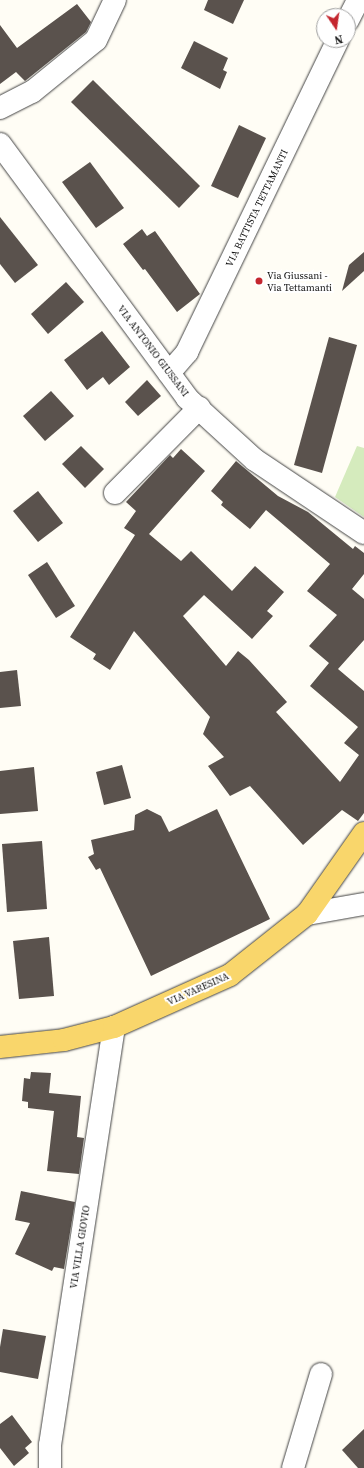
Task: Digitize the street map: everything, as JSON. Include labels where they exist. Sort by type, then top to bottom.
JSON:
[{"type":"main road","name":"VIA VARESINA","points":[[0,1047],[64,1040],[114,1027],[230,975],[307,914],[364,834]]},
{"type":"street","points":[[0,108],[32,92],[96,40],[116,0]]},
{"type":"street","name":"VIA BATTISTA TETTAMANTI","points":[[169,373],[187,352],[334,48]]},
{"type":"street","name":"VIA ANTONIO GIUSSANI","points":[[0,144],[187,398],[255,460],[364,533]]},
{"type":"street","points":[[115,493],[199,408]]},
{"type":"street","points":[[307,914],[364,904]]},
{"type":"street","name":"VIA VILLA GIOVIO","points":[[50,1468],[50,1445],[114,1027]]},
{"type":"street","points":[[293,1468],[321,1374]]},
{"type":"green space","points":[[357,446],[364,448],[364,517],[335,497]]},
{"type":"building","points":[[208,0],[244,0],[233,24],[204,10]]},
{"type":"building","points":[[77,4],[91,22],[86,32],[25,81],[16,72],[0,84],[0,25],[17,48]]},
{"type":"building","points":[[194,41],[228,58],[223,70],[227,72],[220,89],[181,68]]},
{"type":"building","points":[[93,80],[200,186],[179,208],[71,102]]},
{"type":"building","points":[[239,125],[266,138],[238,198],[211,186]]},
{"type":"building","points":[[90,162],[124,208],[96,228],[62,182]]},
{"type":"building","points":[[0,217],[38,265],[15,283],[0,264]]},
{"type":"building","points":[[142,229],[147,236],[155,231],[200,294],[177,312],[145,269],[143,270],[123,244]]},
{"type":"building","points":[[364,252],[364,271],[342,291],[349,265]]},
{"type":"building","points":[[66,282],[84,302],[48,334],[31,314]]},
{"type":"building","points":[[102,331],[130,367],[109,385],[103,377],[87,390],[64,360]]},
{"type":"building","points":[[329,337],[357,345],[322,473],[294,465]]},
{"type":"building","points":[[147,380],[161,396],[138,416],[125,402]]},
{"type":"building","points":[[51,391],[74,416],[45,441],[23,416]]},
{"type":"building","points":[[81,446],[104,469],[85,488],[62,464]]},
{"type":"building","points":[[181,449],[205,471],[149,534],[181,561],[191,551],[232,591],[255,566],[284,592],[267,611],[273,616],[252,639],[204,595],[183,616],[226,666],[238,651],[249,660],[287,702],[276,712],[340,782],[359,755],[344,743],[358,727],[310,686],[329,663],[309,646],[337,615],[307,591],[330,564],[266,510],[250,529],[221,505],[223,502],[211,491],[236,461],[278,496],[308,512],[353,549],[355,546],[364,553],[364,574],[352,589],[364,599],[364,640],[338,669],[364,691],[364,813],[358,821],[342,810],[303,845],[250,786],[230,796],[208,766],[224,757],[203,734],[210,717],[134,631],[110,670],[93,659],[96,654],[70,637],[135,535],[124,528],[136,511],[126,502],[170,455],[173,458]]},
{"type":"building","points":[[38,491],[63,523],[38,542],[13,511]]},
{"type":"building","points":[[47,562],[75,606],[56,618],[28,575]]},
{"type":"building","points":[[17,670],[21,706],[0,708],[0,672]]},
{"type":"building","points":[[122,765],[131,798],[104,805],[96,772]]},
{"type":"building","points":[[34,767],[38,811],[0,814],[0,771]]},
{"type":"building","points":[[147,809],[161,816],[169,832],[217,809],[270,919],[151,976],[100,868],[96,870],[88,857],[94,854],[91,840],[134,830],[135,815]]},
{"type":"building","points":[[42,841],[47,909],[7,912],[2,844]]},
{"type":"building","points":[[49,937],[54,996],[19,999],[13,941]]},
{"type":"building","points":[[31,1072],[51,1073],[49,1093],[81,1096],[77,1137],[84,1138],[79,1174],[47,1171],[54,1111],[28,1108],[28,1102],[22,1101],[24,1078],[30,1079]]},
{"type":"building","points":[[21,1191],[75,1202],[64,1269],[54,1267],[52,1271],[15,1254],[30,1223],[15,1220]]},
{"type":"building","points":[[3,1329],[46,1336],[38,1379],[0,1372],[0,1347]]},
{"type":"building","points":[[12,1415],[32,1442],[25,1448],[29,1453],[14,1466],[0,1448],[0,1424]]},
{"type":"building","points":[[364,1429],[364,1468],[358,1468],[342,1450]]},
{"type":"place","name":"Via Giussani - Via Tettamanti","points":[[259,281]]}]
